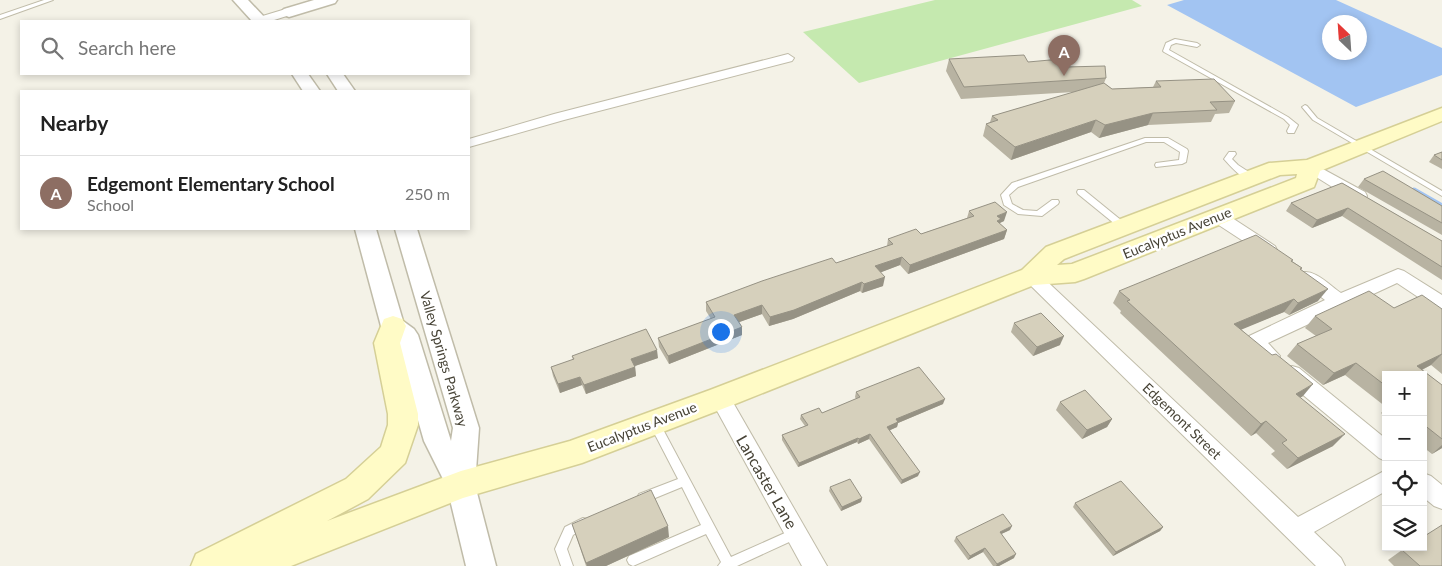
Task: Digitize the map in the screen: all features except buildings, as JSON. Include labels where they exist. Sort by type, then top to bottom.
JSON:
[{"type":"main road","name":"Eucalyptus Avenue","points":[[1031,276],[1055,253],[1277,168],[1310,168],[1442,114]]},
{"type":"main road","name":"Eucalyptus Avenue","points":[[249,566],[461,485],[571,454],[720,398],[1031,276],[1075,273],[1306,182],[1310,168]]},
{"type":"main road","points":[[208,566],[357,489],[394,454],[403,425],[403,414],[387,343],[393,326]]},
{"type":"street","points":[[240,0],[259,20]]},
{"type":"street","points":[[276,0],[293,17]]},
{"type":"street","points":[[268,20],[293,17],[330,0]]},
{"type":"street","points":[[470,143],[559,116],[788,58]]},
{"type":"street","points":[[301,75],[310,90]]},
{"type":"street","points":[[336,75],[345,90]]},
{"type":"street","points":[[1310,168],[1375,206]]},
{"type":"street","points":[[1217,216],[1339,301]]},
{"type":"street","points":[[365,230],[393,326],[406,336],[437,441],[461,485],[481,566]]},
{"type":"street","name":"Valley Springs Parkway","points":[[406,230],[466,428],[461,485]]},
{"type":"street","points":[[1382,449],[1254,342],[1398,274],[1442,304]]},
{"type":"street","name":"Edgemont Street","points":[[1031,276],[1333,566]]},
{"type":"street","name":"Lancaster Lane","points":[[720,398],[815,566]]},
{"type":"street","points":[[1296,530],[1382,482]]},
{"type":"street","points":[[1427,486],[1442,499]]},
{"type":"lane","points":[[0,17],[50,0]]},
{"type":"lane","points":[[1197,45],[1175,41],[1168,44],[1166,52],[1286,118],[1294,125],[1291,130]]},
{"type":"lane","points":[[1304,108],[1315,120],[1442,194]]},
{"type":"lane","points":[[1054,202],[1038,214],[1021,212],[1008,205],[1005,195],[1015,185],[1145,140],[1166,140],[1184,151],[1182,162],[1159,165]]},
{"type":"lane","points":[[1232,154],[1228,159],[1235,167],[1252,178]]},
{"type":"lane","points":[[1081,192],[1124,227]]},
{"type":"lane","points":[[654,423],[709,527],[726,565],[796,533]]},
{"type":"lane","points":[[629,504],[684,481]]},
{"type":"lane","points":[[567,566],[561,549],[569,531],[593,519]]},
{"type":"lane","points":[[633,560],[709,527]]},
{"type":"green space","points":[[935,0],[1132,0],[1142,6],[859,83],[803,32]]},
{"type":"water","points":[[1184,0],[1336,0],[1442,48],[1442,75],[1356,107],[1167,5]]},
{"type":"waterway","points":[[1414,190],[1442,206]]},
{"type":"place","name":"Edgemont Elementary School","points":[[1064,76]]}]
